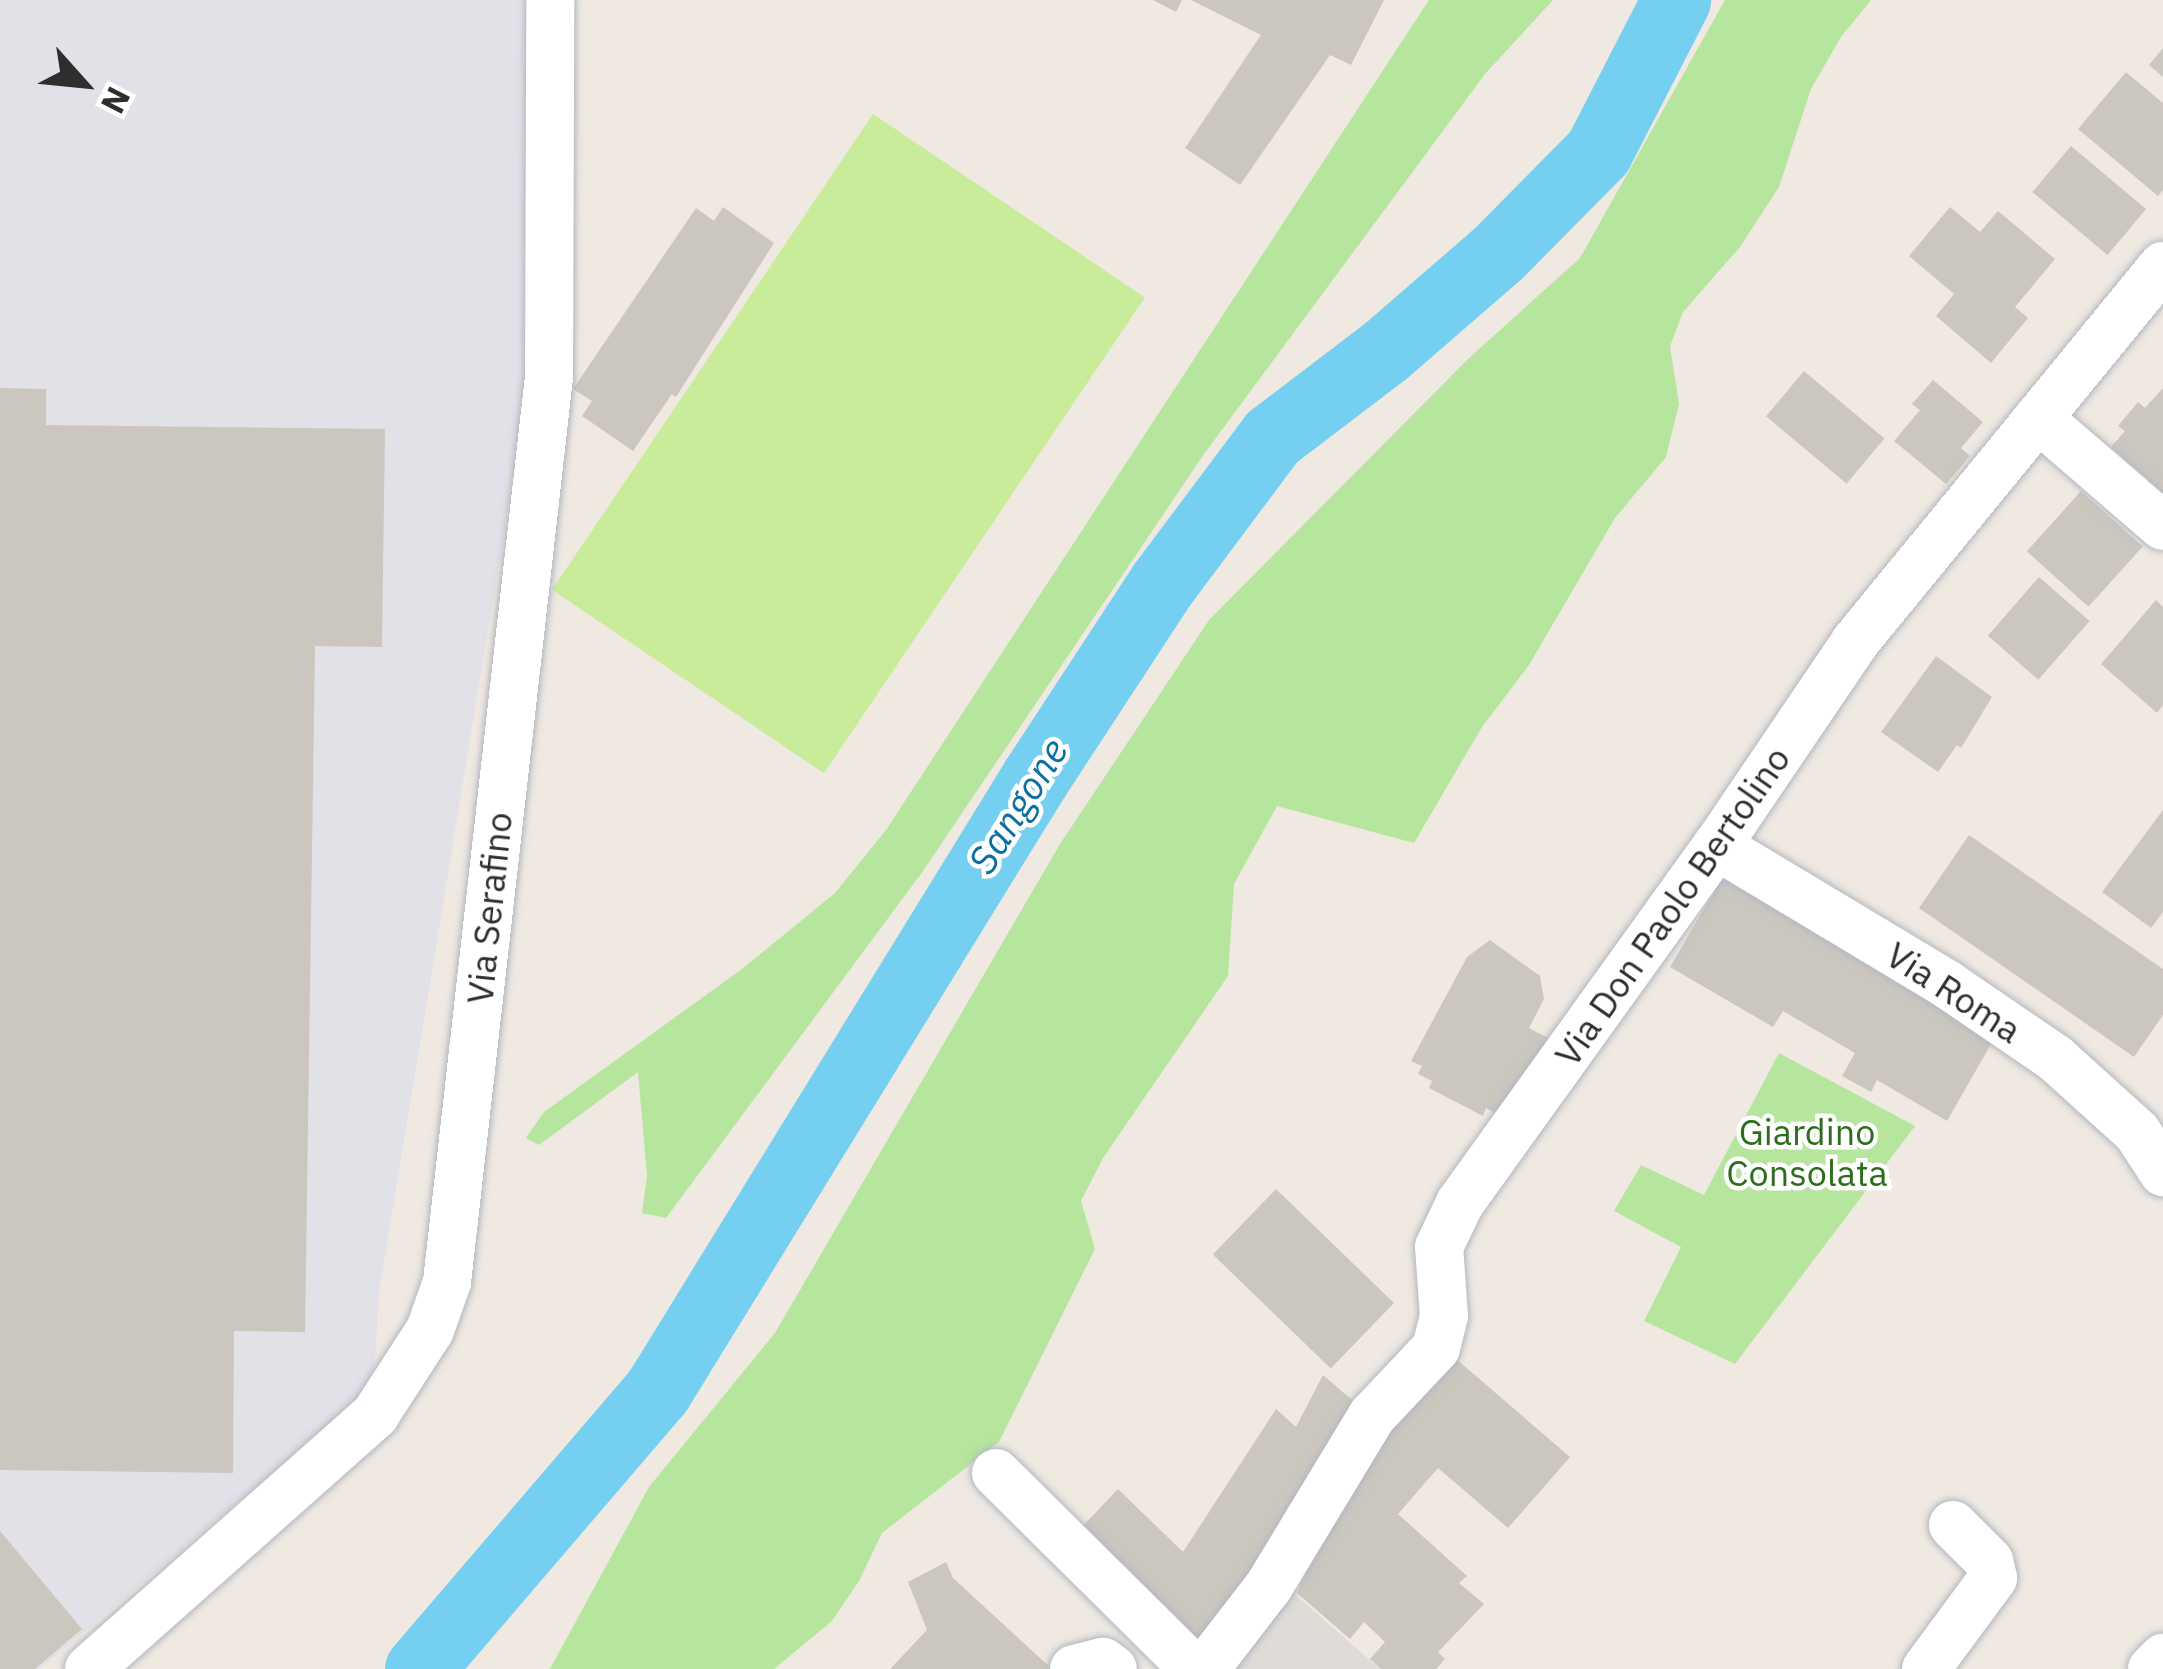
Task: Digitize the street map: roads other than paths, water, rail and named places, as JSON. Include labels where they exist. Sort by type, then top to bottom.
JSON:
[{"type":"street","name":"Via Serafino","points":[[89,1669],[375,1415],[404,1377],[430,1330],[447,1282],[549,377],[550,0]]},
{"type":"street","name":"Via Don Paolo Bertolino","points":[[1205,1669],[1269,1586],[1372,1416],[1436,1348],[1444,1316],[1439,1247],[1460,1203],[1717,847],[1855,642],[2163,266]]},
{"type":"street","points":[[2038,418],[2163,526]]},
{"type":"street","name":"Via Roma","points":[[1717,847],[1948,985],[2055,1058],[2137,1132],[2163,1172]]},
{"type":"street","points":[[996,1473],[1194,1669]]},
{"type":"street","points":[[1940,1664],[1993,1578],[1990,1561],[1953,1525]]},
{"type":"street","points":[[2152,1669],[2163,1658]]},
{"type":"street","points":[[1074,1669],[1103,1662],[1113,1669]]},
{"type":"waterway","name":"Sangone","points":[[419,1669],[658,1390],[1035,778],[1162,584],[1272,437],[1385,351],[1496,255],[1598,152],[1676,0]]},
{"type":"park label","name":"Giardino Consolata","points":[[1807,1152]]}]
